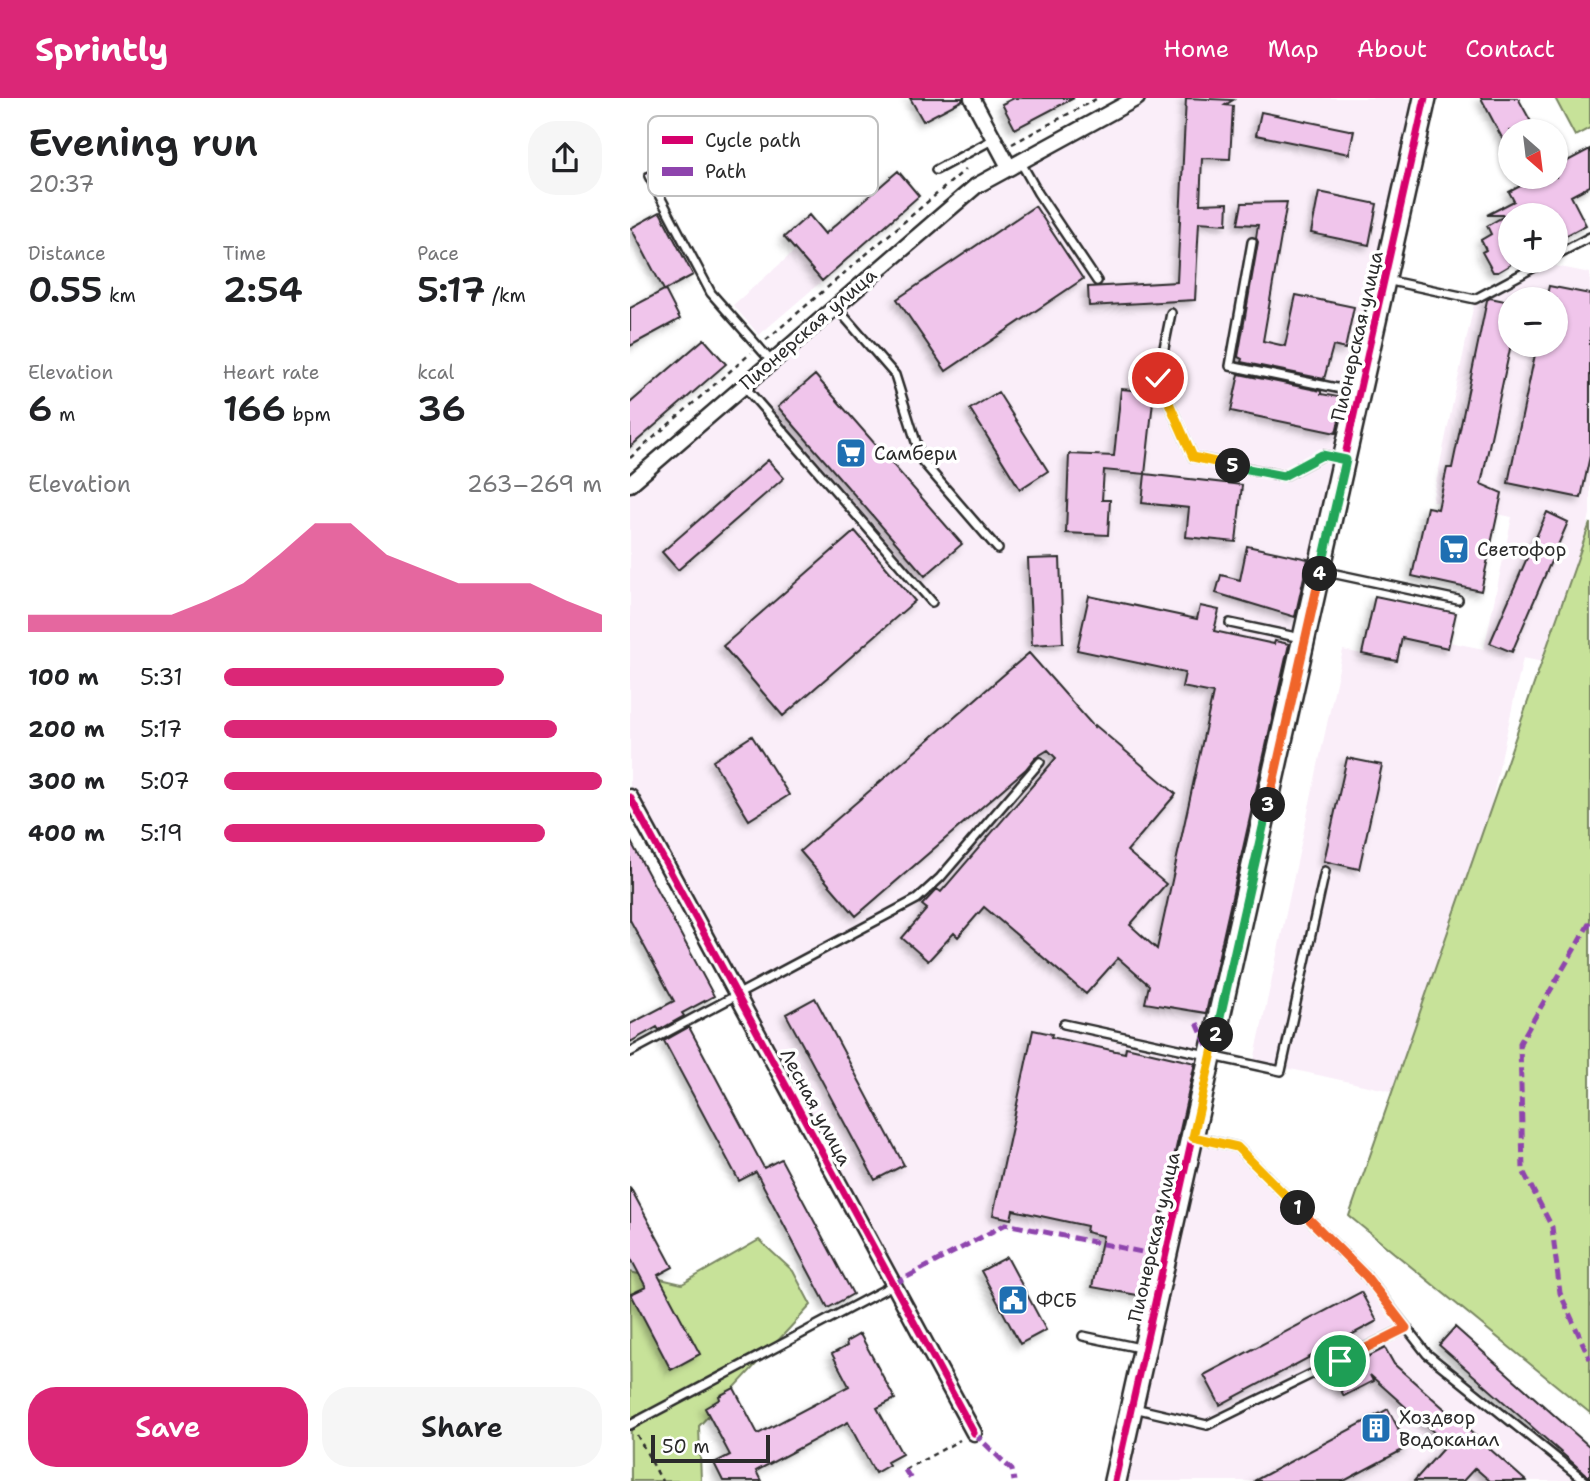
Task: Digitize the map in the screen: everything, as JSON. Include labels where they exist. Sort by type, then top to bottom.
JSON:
[{"type":"street","points":[[972,98],[994,139],[1014,164]]},
{"type":"street","name":"Пионерская улица","points":[[630,484],[976,186],[1137,98]]},
{"type":"street","name":"Пионерская улица","points":[[1115,1481],[1425,98]]},
{"type":"street","name":"Лесная улица","points":[[630,797],[974,1433]]},
{"type":"lane","points":[[936,170],[994,139]]},
{"type":"lane","points":[[1014,164],[1038,193],[1097,281]]},
{"type":"lane","points":[[660,196],[712,293],[771,361]]},
{"type":"lane","points":[[1568,249],[1590,237]]},
{"type":"lane","points":[[1252,242],[1230,366],[1360,393]]},
{"type":"lane","points":[[1386,280],[1475,299],[1524,273]]},
{"type":"lane","points":[[835,306],[895,375],[922,461],[998,549]]},
{"type":"lane","points":[[1171,313],[1158,378],[1193,457],[1283,476],[1322,455],[1346,460]]},
{"type":"lane","points":[[743,385],[932,602]]},
{"type":"lane","points":[[1321,570],[1458,600]]},
{"type":"lane","points":[[1230,623],[1305,639]]},
{"type":"lane","points":[[630,1052],[916,899],[940,878],[1040,762]]},
{"type":"lane","points":[[1064,1024],[1281,1071],[1325,871]]},
{"type":"lane","points":[[1193,1137],[1237,1147],[1366,1276],[1427,1354],[1585,1481]]},
{"type":"lane","points":[[631,1425],[894,1284]]},
{"type":"lane","points":[[1132,1408],[1207,1425],[1406,1328]]},
{"type":"lane","points":[[1083,1336],[1145,1349]]},
{"type":"path","points":[[631,1425],[662,1481]]},
{"type":"path","points":[[905,1470],[974,1433]]},
{"type":"shaded area","points":[[1137,98],[1425,98],[1193,1137],[1237,1147],[1366,1276],[1427,1354],[1585,1481],[1115,1481],[1166,1257],[1006,1224],[894,1284],[630,797],[630,484],[949,208]]},
{"type":"shaded area","points":[[796,250],[822,281],[759,335],[733,305]]},
{"type":"shaded area","points":[[1568,269],[1590,273],[1590,514],[1558,665],[1523,658],[1427,1099],[1254,1061],[1343,650],[1396,661],[1402,638],[1448,648],[1449,642],[1484,649],[1512,517],[1432,501],[1475,299],[1523,273],[1568,273]]},
{"type":"green space","points":[[1555,98],[1590,98],[1590,128],[1575,136]]},
{"type":"green space","points":[[1590,523],[1590,1413],[1349,1216]]},
{"type":"green space","points":[[759,1240],[793,1271],[811,1305],[699,1426],[701,1481],[631,1481],[630,1272],[682,1284]]},
{"type":"building","points":[[910,98],[962,98],[963,100],[923,121]]},
{"type":"building","points":[[1014,98],[1074,98],[1015,129],[1002,104]]},
{"type":"building","points":[[1186,98],[1233,100],[1225,105],[1233,106],[1230,159],[1202,158],[1200,204],[1228,203],[1227,224],[1199,222],[1195,300],[1089,306],[1088,287],[1177,282]]},
{"type":"building","points":[[1481,98],[1518,98],[1529,119],[1498,119],[1498,130]]},
{"type":"building","points":[[1261,112],[1354,131],[1349,154],[1256,135]]},
{"type":"building","points":[[1590,149],[1590,186],[1571,196],[1586,225],[1568,235],[1568,203],[1510,203],[1514,201],[1509,192],[1515,189],[1568,189],[1568,161]]},
{"type":"building","points":[[898,171],[919,196],[822,281],[784,237],[809,215],[825,234],[869,196],[878,196],[878,188]]},
{"type":"building","points":[[1319,192],[1377,204],[1369,245],[1311,233]]},
{"type":"building","points":[[1287,202],[1263,341],[1285,346],[1296,295],[1354,307],[1345,349],[1333,346],[1324,379],[1241,362],[1242,359],[1238,357],[1258,242],[1258,225],[1238,224],[1242,203]]},
{"type":"building","points":[[1035,206],[1083,279],[946,371],[897,299]]},
{"type":"building","points":[[1498,209],[1498,215],[1487,215]]},
{"type":"building","points":[[660,212],[693,275],[665,290],[680,319],[630,346],[630,308],[664,290],[631,228]]},
{"type":"building","points":[[1498,220],[1498,272],[1493,272],[1482,252],[1486,250],[1481,240],[1491,234],[1487,226]]},
{"type":"building","points":[[1568,290],[1590,294],[1590,456],[1581,498],[1508,483],[1534,357],[1568,357]]},
{"type":"building","points":[[1487,300],[1498,300],[1498,357],[1508,357],[1481,484],[1502,493],[1481,591],[1412,576],[1427,507],[1438,509],[1447,468],[1452,468]]},
{"type":"building","points":[[704,339],[726,364],[630,447],[630,403]]},
{"type":"building","points":[[1239,374],[1344,398],[1336,433],[1231,411]]},
{"type":"building","points":[[815,375],[962,544],[925,576],[778,407]]},
{"type":"building","points":[[1121,389],[1154,392],[1145,474],[1104,470],[1102,500],[1110,500],[1108,535],[1066,533],[1069,454],[1114,456]]},
{"type":"building","points":[[998,392],[1048,471],[1020,489],[970,409]]},
{"type":"building","points":[[768,460],[784,478],[678,570],[662,552]]},
{"type":"building","points":[[1145,474],[1242,485],[1236,542],[1186,537],[1189,508],[1142,503]]},
{"type":"building","points":[[1547,512],[1568,522],[1512,652],[1490,643]]},
{"type":"building","points":[[855,531],[915,601],[783,716],[723,646]]},
{"type":"building","points":[[1247,546],[1308,559],[1295,617],[1216,593],[1221,575],[1240,580]]},
{"type":"building","points":[[1060,558],[1063,643],[1032,645],[1028,559]]},
{"type":"building","points":[[1089,596],[1197,619],[1200,606],[1219,610],[1214,631],[1274,644],[1275,641],[1289,644],[1206,1013],[1145,1003],[1149,985],[1118,958],[1086,994],[984,907],[958,937],[954,933],[928,961],[902,938],[927,909],[922,905],[937,889],[941,892],[1056,758],[1048,750],[1035,758],[1026,769],[856,916],[800,851],[1029,653],[1094,727],[1095,725],[1176,794],[1127,851],[1166,884],[1130,925],[1157,949],[1213,693],[1182,687],[1185,673],[1077,650]]},
{"type":"building","points":[[1375,596],[1456,613],[1448,648],[1402,638],[1397,661],[1362,654]]},
{"type":"building","points":[[752,736],[789,795],[749,820],[713,761]]},
{"type":"building","points":[[1347,758],[1382,765],[1359,869],[1324,861]]},
{"type":"building","points":[[630,840],[714,996],[682,1013],[684,1016],[659,1030],[657,1027],[630,1042],[630,1024],[674,1001],[630,920]]},
{"type":"building","points":[[815,998],[904,1165],[875,1180],[786,1014]]},
{"type":"building","points":[[689,1027],[764,1168],[781,1159],[853,1294],[828,1308],[756,1172],[739,1181],[664,1041]]},
{"type":"building","points":[[1033,1030],[1052,1034],[1051,1037],[1125,1053],[1126,1047],[1195,1063],[1143,1296],[1092,1287],[1103,1236],[1086,1232],[1087,1226],[1013,1210],[1011,1219],[993,1215]]},
{"type":"building","points":[[630,1187],[673,1267],[658,1275],[700,1354],[671,1370],[631,1294],[646,1287],[630,1257]]},
{"type":"building","name":"ФСБ","points":[[1007,1257],[1046,1330],[1020,1344],[981,1271]]},
{"type":"building","points":[[1361,1292],[1377,1321],[1220,1405],[1204,1375]]},
{"type":"building","points":[[1455,1327],[1590,1447],[1590,1478],[1439,1345]]},
{"type":"building","points":[[860,1334],[895,1399],[877,1408],[902,1454],[875,1473],[848,1422],[756,1471],[761,1481],[723,1481],[714,1463],[730,1455],[705,1408],[734,1388],[758,1434],[849,1386],[832,1354],[847,1346],[846,1342]]},
{"type":"building","points":[[1385,1348],[1394,1364],[1526,1481],[1490,1481],[1475,1468],[1463,1481],[1414,1481],[1447,1444],[1370,1375],[1373,1381],[1344,1396],[1332,1375]]},
{"type":"building","name":"Хоздвор Водоканал","points":[[1388,1409],[1408,1447],[1344,1481],[1254,1481]]},
{"type":"marked path","points":[[1590,922],[1520,1043],[1523,1171],[1552,1227],[1560,1293],[1590,1359]]},
{"type":"marked path","points":[[1197,1023],[1210,1052]]},
{"type":"marked path","points":[[894,1284],[1006,1224],[1166,1257]]},
{"type":"marked path","points":[[974,1433],[1012,1470],[1014,1481]]},
{"type":"marked path","points":[[905,1470],[912,1481]]},
{"type":"cycle path","points":[[1115,1481],[1425,98]]},
{"type":"cycle path","points":[[630,797],[974,1433]]},
{"type":"place","name":"Самбери","points":[[851,453]]},
{"type":"place","name":"Светофор","points":[[1454,549]]},
{"type":"place","name":"ФСБ","points":[[1013,1300]]},
{"type":"place","name":"Хоздвор Водоканал","points":[[1376,1428]]},
{"type":"route","points":[[1158,378],[1193,457],[1283,476],[1322,455],[1346,460],[1193,1137],[1237,1147],[1366,1276],[1406,1328],[1340,1361]]}]
